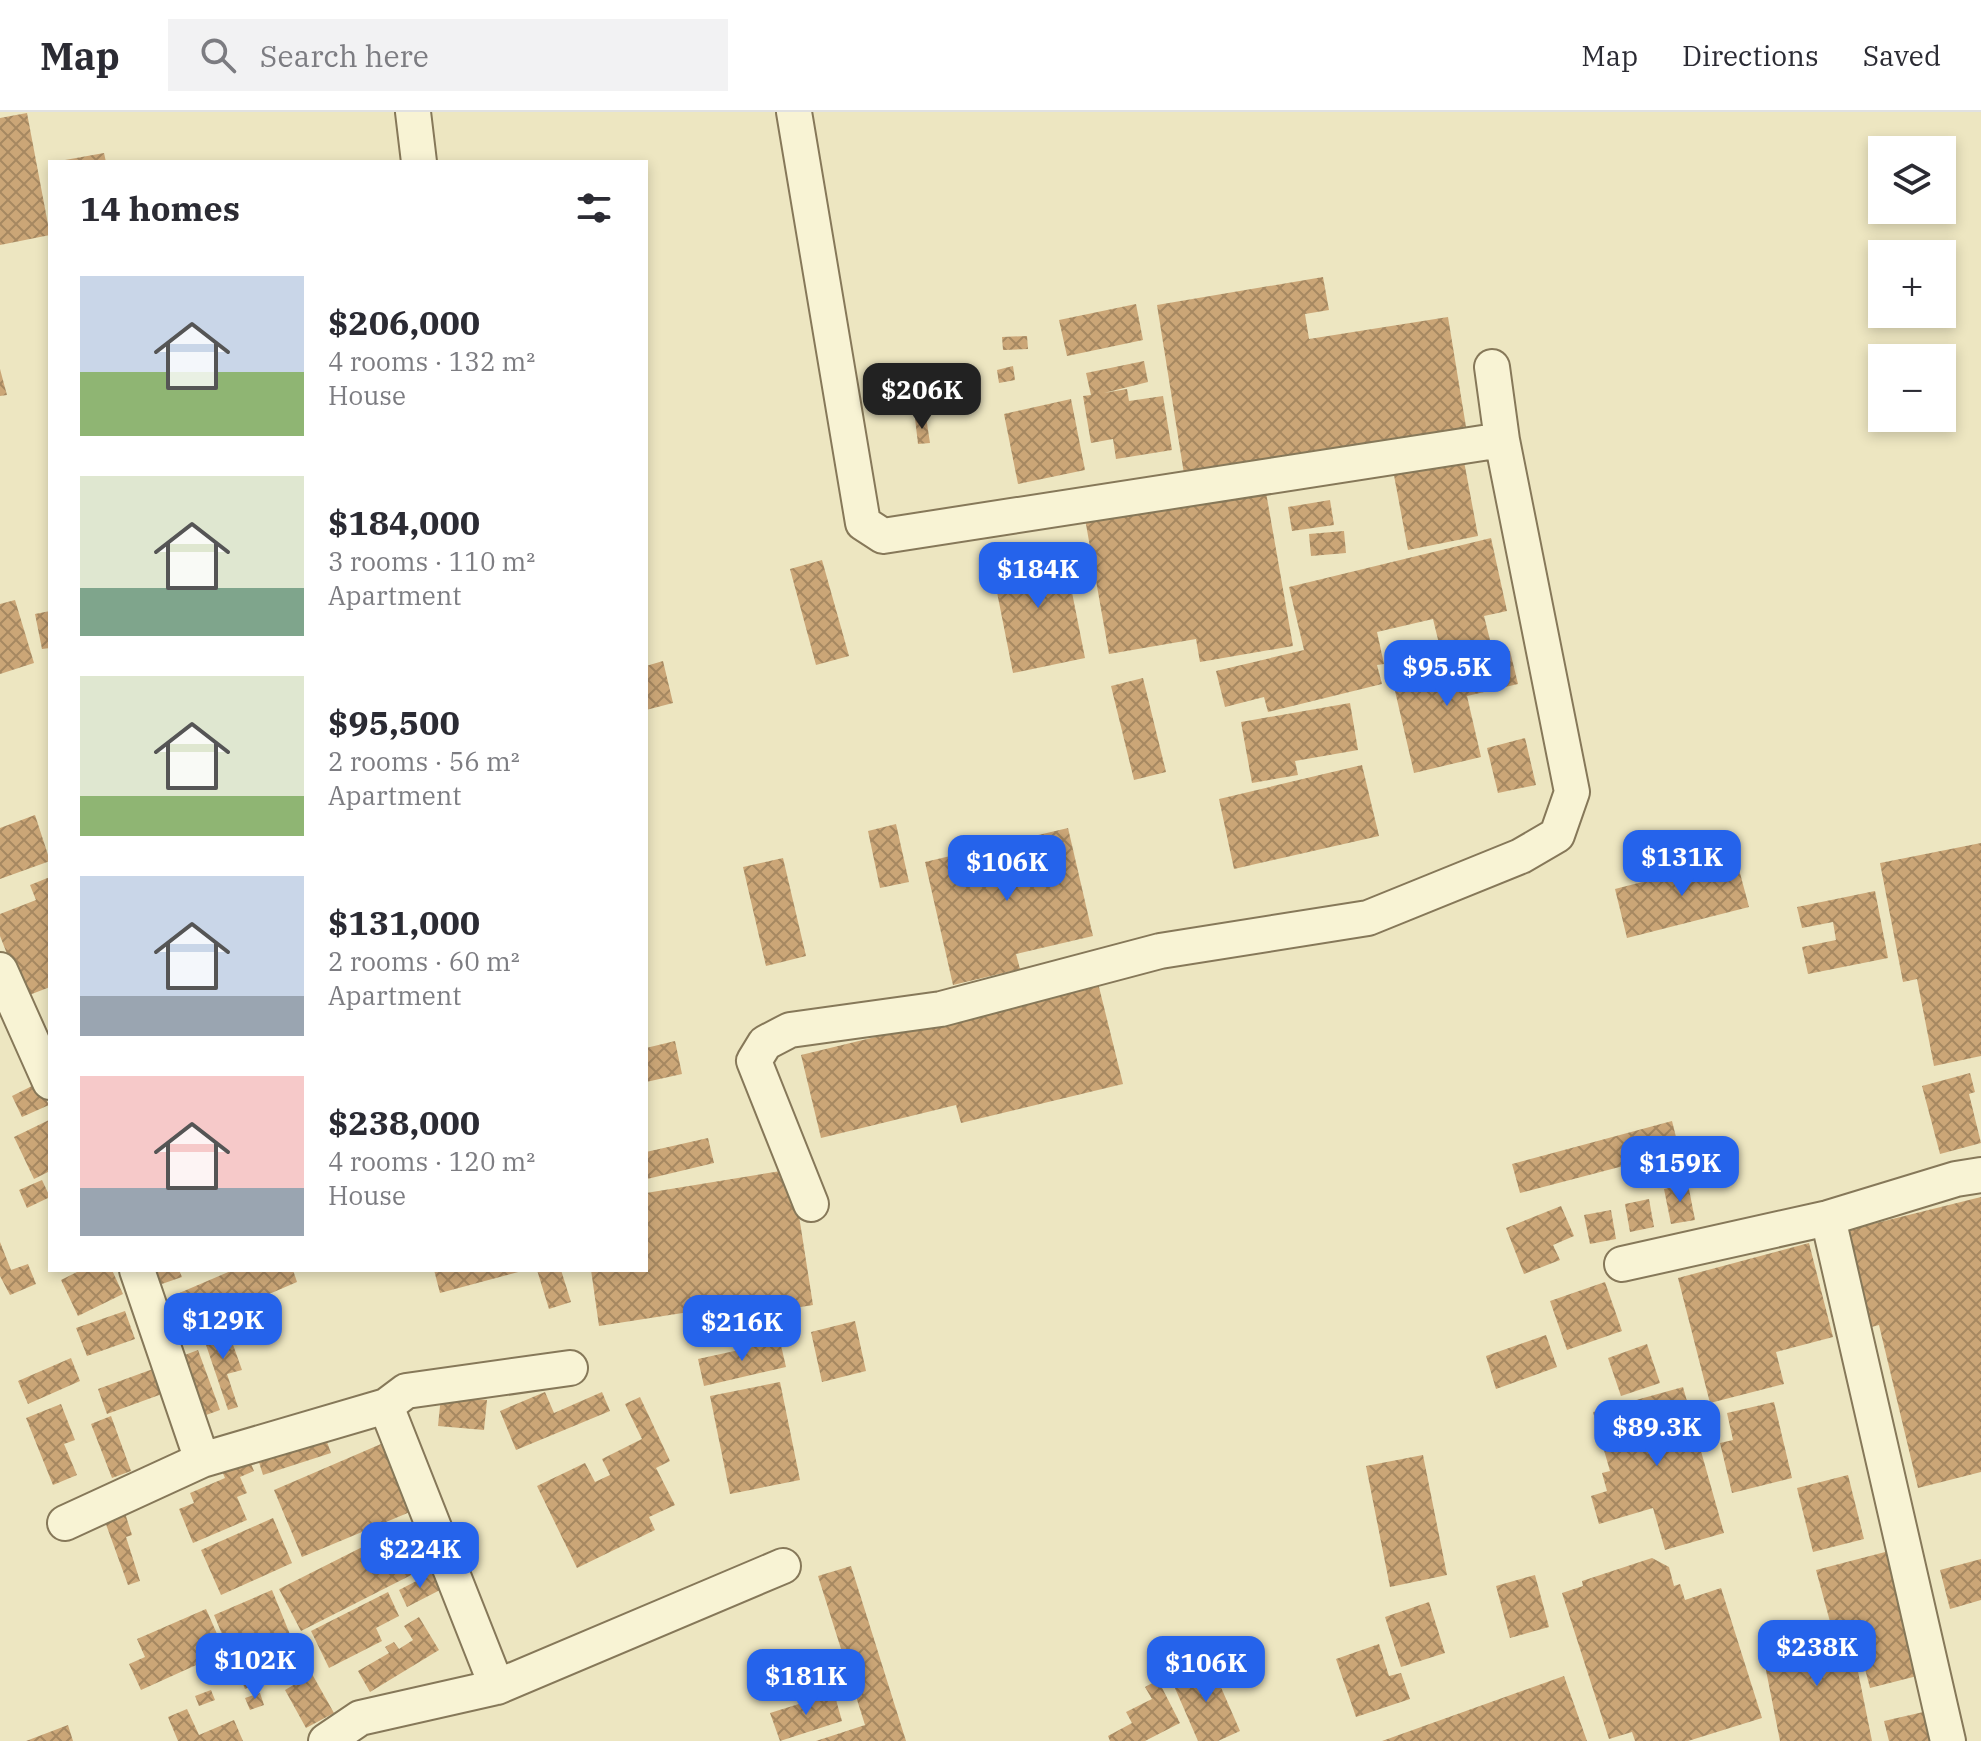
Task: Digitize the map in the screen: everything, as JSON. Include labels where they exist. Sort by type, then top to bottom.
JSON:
[{"type":"street","points":[[413,112],[419,160]]},
{"type":"street","points":[[794,112],[863,523],[873,533],[883,536],[1502,440]]},
{"type":"street","points":[[811,1204],[754,1061],[765,1043],[790,1030],[941,1009],[1160,951],[1368,918],[1521,856],[1557,835],[1572,792],[1502,440],[1492,367]]},
{"type":"street","points":[[0,970],[48,1078]]},
{"type":"street","points":[[1622,1264],[1828,1218],[1956,1179],[1981,1175]]},
{"type":"street","points":[[1828,1218],[1948,1741]]},
{"type":"street","points":[[138,1272],[202,1460]]},
{"type":"street","points":[[65,1523],[202,1460],[386,1406],[406,1391],[570,1368]]},
{"type":"street","points":[[386,1406],[497,1687]]},
{"type":"street","points":[[326,1741],[360,1718],[497,1687],[783,1566]]},
{"type":"building","points":[[27,113],[48,235],[0,245],[0,118]]},
{"type":"building","points":[[104,153],[106,160],[65,160]]},
{"type":"building","points":[[1323,277],[1329,310],[1305,314],[1309,339],[1448,317],[1467,433],[1185,480],[1157,305]]},
{"type":"building","points":[[1136,304],[1143,340],[1067,356],[1059,320]]},
{"type":"building","points":[[1027,336],[1028,349],[1003,350],[1002,337]]},
{"type":"building","points":[[1144,361],[1148,382],[1104,393],[1127,389],[1129,401],[1163,396],[1172,450],[1116,459],[1113,439],[1091,443],[1083,396],[1091,395],[1086,373]]},
{"type":"building","points":[[916,366],[938,366],[938,387],[916,387]]},
{"type":"building","points":[[1013,366],[1015,380],[999,383],[997,370]]},
{"type":"building","points":[[0,369],[7,395],[0,396]]},
{"type":"building","points":[[1071,399],[1085,470],[1018,484],[1004,414]]},
{"type":"building","points":[[926,417],[930,443],[918,444],[915,418]]},
{"type":"building","points":[[1463,456],[1478,536],[1408,550],[1393,470]]},
{"type":"building","points":[[1264,481],[1293,646],[1200,662],[1196,639],[1109,654],[1084,513]]},
{"type":"building","points":[[1330,500],[1334,525],[1292,531],[1288,507]]},
{"type":"building","points":[[1344,531],[1346,553],[1311,556],[1309,534]]},
{"type":"building","points":[[1491,538],[1507,611],[1484,616],[1490,640],[1441,652],[1433,619],[1377,632],[1384,664],[1377,665],[1382,684],[1268,712],[1264,697],[1225,707],[1216,671],[1304,650],[1289,587]]},
{"type":"building","points":[[1063,547],[1085,658],[1013,673],[991,562]]},
{"type":"building","points":[[822,560],[849,656],[816,665],[790,569]]},
{"type":"building","points":[[15,600],[34,663],[0,674],[0,604]]},
{"type":"building","points":[[48,611],[48,648],[42,649],[35,614]]},
{"type":"building","points":[[1510,651],[1518,684],[1467,696],[1481,757],[1414,773],[1392,678]]},
{"type":"building","points":[[663,661],[673,703],[648,709],[648,665]]},
{"type":"building","points":[[1143,678],[1166,772],[1134,780],[1111,686]]},
{"type":"building","points":[[1350,703],[1358,750],[1295,761],[1298,775],[1252,783],[1241,722]]},
{"type":"building","points":[[1525,738],[1536,785],[1498,793],[1487,748]]},
{"type":"building","points":[[1362,765],[1379,836],[1234,869],[1219,799]]},
{"type":"building","points":[[35,815],[48,862],[0,879],[0,828]]},
{"type":"building","points":[[896,824],[909,882],[880,888],[868,831]]},
{"type":"building","points":[[1068,828],[1093,936],[1016,954],[1020,969],[953,985],[925,862]]},
{"type":"building","points":[[1981,843],[1981,1056],[1934,1066],[1917,979],[1903,982],[1880,863]]},
{"type":"building","points":[[783,858],[806,956],[766,966],[743,867]]},
{"type":"building","points":[[1736,858],[1749,907],[1627,938],[1615,889]]},
{"type":"building","points":[[48,878],[48,988],[24,997],[0,936],[0,914],[36,900],[30,885]]},
{"type":"building","points":[[1875,891],[1888,958],[1808,974],[1802,947],[1836,940],[1833,922],[1802,928],[1797,907]]},
{"type":"building","points":[[1098,983],[1123,1084],[961,1123],[956,1105],[821,1138],[801,1055]]},
{"type":"building","points":[[675,1041],[682,1074],[648,1082],[648,1048]]},
{"type":"building","points":[[1970,1073],[1975,1092],[1969,1094],[1981,1143],[1940,1154],[1922,1086]]},
{"type":"building","points":[[38,1083],[48,1105],[22,1117],[12,1096]]},
{"type":"building","points":[[48,1120],[48,1172],[34,1179],[14,1137]]},
{"type":"building","points":[[1672,1121],[1685,1173],[1656,1181],[1650,1159],[1520,1193],[1512,1164]]},
{"type":"building","points":[[708,1138],[714,1163],[648,1179],[648,1152]]},
{"type":"building","points":[[787,1170],[794,1184],[813,1305],[691,1325],[689,1312],[599,1326],[591,1272],[648,1272],[648,1193]]},
{"type":"building","points":[[42,1180],[48,1198],[27,1208],[19,1190]]},
{"type":"building","points":[[1688,1184],[1695,1220],[1671,1224],[1664,1189]]},
{"type":"building","points":[[1981,1197],[1981,1472],[1918,1488],[1879,1325],[1868,1328],[1844,1231]]},
{"type":"building","points":[[1649,1199],[1654,1227],[1630,1232],[1625,1204]]},
{"type":"building","points":[[1561,1206],[1574,1236],[1553,1245],[1560,1260],[1524,1274],[1506,1228]]},
{"type":"building","points":[[1611,1210],[1616,1239],[1590,1244],[1584,1215]]},
{"type":"building","points":[[0,1242],[11,1270],[28,1264],[36,1284],[10,1295],[0,1276]]},
{"type":"building","points":[[1809,1243],[1833,1337],[1776,1352],[1784,1384],[1710,1403],[1678,1278]]},
{"type":"building","points":[[77,1272],[113,1272],[123,1294],[78,1316],[61,1280]]},
{"type":"building","points":[[151,1272],[180,1272],[182,1277],[156,1286]]},
{"type":"building","points":[[228,1272],[294,1272],[297,1282],[173,1335],[164,1314],[182,1307],[177,1294]]},
{"type":"building","points":[[435,1272],[518,1272],[440,1293]]},
{"type":"building","points":[[538,1272],[562,1272],[571,1302],[549,1309]]},
{"type":"building","points":[[1605,1282],[1622,1331],[1567,1350],[1550,1301]]},
{"type":"building","points":[[125,1311],[135,1339],[87,1356],[76,1328]]},
{"type":"building","points":[[855,1321],[866,1371],[822,1382],[811,1332]]},
{"type":"building","points":[[226,1325],[242,1370],[227,1374],[238,1407],[228,1410],[202,1333]]},
{"type":"building","points":[[1546,1335],[1557,1367],[1496,1389],[1486,1356]]},
{"type":"building","points":[[780,1341],[786,1367],[704,1386],[698,1359]]},
{"type":"building","points":[[1647,1344],[1660,1383],[1621,1396],[1608,1358]]},
{"type":"building","points":[[198,1350],[220,1410],[195,1419],[174,1359]]},
{"type":"building","points":[[71,1358],[80,1381],[28,1404],[18,1381]]},
{"type":"building","points":[[153,1369],[162,1394],[107,1414],[98,1389]]},
{"type":"building","points":[[780,1382],[800,1480],[730,1494],[710,1396]]},
{"type":"building","points":[[1683,1387],[1724,1533],[1665,1550],[1653,1508],[1599,1524],[1591,1496],[1607,1491],[1602,1473],[1610,1471],[1593,1412]]},
{"type":"building","points":[[545,1392],[554,1413],[602,1392],[610,1411],[516,1450],[500,1411]]},
{"type":"building","points":[[441,1396],[487,1400],[484,1430],[438,1426]]},
{"type":"building","points":[[640,1397],[670,1461],[656,1468],[675,1505],[649,1517],[655,1530],[577,1568],[537,1486],[585,1463],[595,1482],[610,1475],[602,1459],[642,1439],[625,1404]]},
{"type":"building","points":[[1774,1402],[1792,1478],[1732,1493],[1720,1443],[1733,1440],[1727,1413]]},
{"type":"building","points":[[61,1404],[75,1440],[64,1444],[77,1475],[53,1485],[26,1418]]},
{"type":"building","points":[[111,1416],[131,1471],[112,1478],[91,1424]]},
{"type":"building","points":[[324,1434],[331,1453],[263,1475],[257,1456]]},
{"type":"building","points":[[381,1444],[410,1512],[302,1557],[274,1490]]},
{"type":"building","points":[[1423,1455],[1447,1575],[1390,1587],[1366,1466]]},
{"type":"building","points":[[249,1459],[254,1471],[240,1477],[247,1493],[237,1497],[247,1520],[193,1543],[179,1509],[194,1503],[190,1493],[225,1478],[222,1471]]},
{"type":"building","points":[[1848,1475],[1864,1539],[1813,1552],[1797,1488]]},
{"type":"building","points":[[124,1510],[132,1535],[126,1537],[140,1581],[128,1585],[103,1516]]},
{"type":"building","points":[[273,1518],[292,1563],[221,1595],[201,1550]]},
{"type":"building","points":[[404,1526],[425,1568],[301,1631],[279,1589]]},
{"type":"building","points":[[1889,1551],[1921,1675],[1870,1688],[1853,1623],[1832,1629],[1816,1570]]},
{"type":"building","points":[[1652,1558],[1669,1567],[1674,1586],[1680,1584],[1685,1600],[1721,1588],[1762,1718],[1688,1741],[1635,1741],[1632,1732],[1609,1739],[1562,1593],[1583,1586],[1582,1581]]},
{"type":"building","points":[[1981,1559],[1981,1600],[1950,1609],[1940,1570]]},
{"type":"building","points":[[851,1566],[906,1741],[816,1741],[865,1725],[818,1576]]},
{"type":"building","points":[[432,1573],[440,1590],[407,1607],[399,1590]]},
{"type":"building","points":[[1535,1575],[1549,1627],[1510,1638],[1496,1586]]},
{"type":"building","points":[[272,1590],[302,1664],[245,1689],[214,1615]]},
{"type":"building","points":[[388,1592],[399,1616],[376,1628],[382,1641],[329,1668],[311,1631]]},
{"type":"building","points":[[1429,1602],[1445,1653],[1401,1667],[1385,1617]]},
{"type":"building","points":[[206,1609],[225,1652],[141,1690],[129,1664],[145,1657],[137,1639]]},
{"type":"building","points":[[419,1617],[439,1650],[370,1692],[358,1671],[389,1653],[385,1647],[394,1642],[399,1649],[413,1640],[404,1626]]},
{"type":"building","points":[[1849,1627],[1872,1741],[1780,1741],[1761,1645]]},
{"type":"building","points":[[1379,1644],[1389,1676],[1401,1673],[1410,1699],[1356,1717],[1336,1659]]},
{"type":"building","points":[[1210,1662],[1240,1731],[1218,1741],[1198,1741],[1171,1679]]},
{"type":"building","points":[[312,1674],[334,1713],[306,1728],[285,1690]]},
{"type":"building","points":[[1564,1676],[1587,1741],[1382,1741]]},
{"type":"building","points":[[1158,1680],[1180,1723],[1145,1741],[1110,1741],[1108,1736],[1132,1723],[1126,1712],[1152,1699],[1145,1687]]},
{"type":"building","points":[[211,1690],[215,1700],[199,1706],[195,1696]]},
{"type":"building","points":[[260,1693],[264,1705],[250,1710],[245,1698]]},
{"type":"building","points":[[834,1693],[842,1721],[780,1741],[770,1713]]},
{"type":"building","points":[[187,1709],[199,1735],[234,1720],[243,1741],[178,1741],[168,1717]]},
{"type":"building","points":[[1932,1710],[1939,1741],[1889,1741],[1884,1721]]},
{"type":"building","points":[[68,1725],[73,1741],[26,1741]]}]
